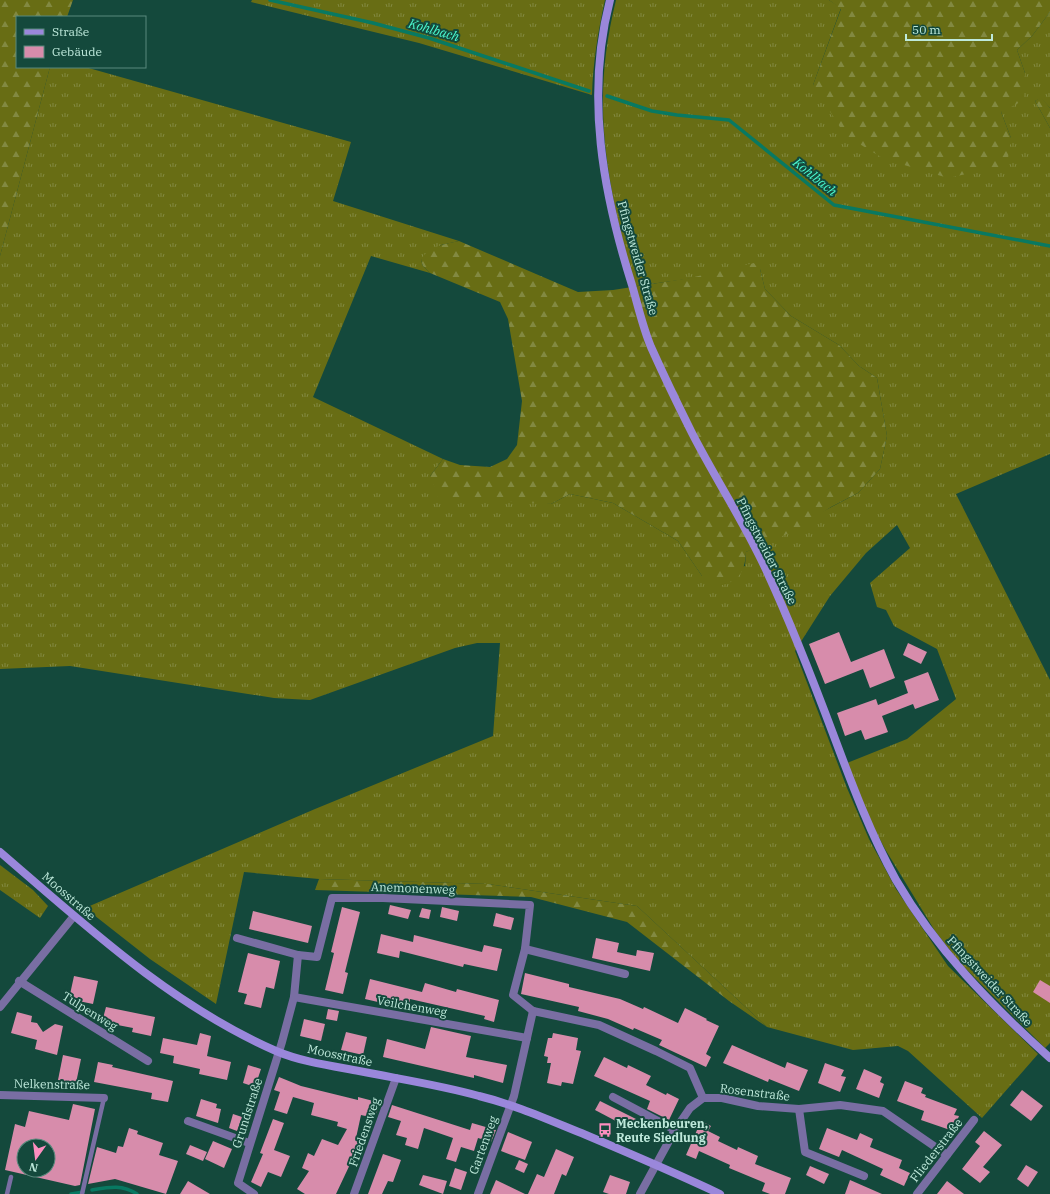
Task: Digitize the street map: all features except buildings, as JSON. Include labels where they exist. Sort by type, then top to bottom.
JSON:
[{"type":"street","name":"Pfingstweider Straße","points":[[610,0],[601,40],[599,61],[598,112],[604,176],[619,244],[650,345],[692,433],[766,570],[797,641],[876,843],[897,881],[919,916],[950,958],[985,996],[1050,1058]]},
{"type":"street","name":"Moosstraße","points":[[0,852],[122,956],[188,1004],[230,1028],[279,1052],[335,1067],[451,1089],[511,1105],[656,1165],[720,1194]]},
{"type":"street","name":"Anemonenweg","points":[[237,938],[317,958],[332,898],[383,898],[530,905],[524,949],[513,995],[533,1012],[599,1025],[656,1050],[690,1068],[703,1098]]},
{"type":"street","points":[[0,1007],[19,981],[74,916]]},
{"type":"street","points":[[524,949],[625,974]]},
{"type":"street","points":[[279,1052],[294,997],[298,954]]},
{"type":"street","name":"Tulpenweg","points":[[19,981],[148,1061]]},
{"type":"street","name":"Veilchenweg","points":[[294,997],[527,1038]]},
{"type":"street","points":[[511,1105],[533,1012]]},
{"type":"street","name":"Grundstraße","points":[[254,1194],[238,1182],[249,1143],[279,1052]]},
{"type":"street","name":"Friedensweg","points":[[354,1194],[396,1078]]},
{"type":"street","name":"Nelkenstraße","points":[[0,1096],[104,1098]]},
{"type":"street","points":[[613,1097],[675,1130]]},
{"type":"street","name":"Rosenstraße","points":[[640,1194],[675,1130],[690,1108],[703,1098],[722,1098],[758,1106],[799,1109],[840,1105],[882,1111],[947,1155]]},
{"type":"street","name":"Gartenweg","points":[[478,1194],[511,1105]]},
{"type":"street","name":"Rosenstraße","points":[[799,1109],[805,1152],[864,1176]]},
{"type":"street","name":"Fliederstraße","points":[[917,1194],[974,1120]]},
{"type":"street","points":[[188,1121],[249,1143]]},
{"type":"lane","points":[[82,1194],[104,1098]]},
{"type":"lane","points":[[7,1194],[11,1177]]},
{"type":"green space","points":[[0,0],[73,0],[67,16],[16,16],[16,68],[50,68],[0,256]]},
{"type":"green space","points":[[252,0],[605,0],[596,47],[592,95],[419,43],[251,2]]},
{"type":"green space","points":[[616,0],[829,0],[841,8],[813,85],[1011,138],[1001,112],[1025,73],[1017,50],[1032,36],[1050,12],[1050,108],[1041,98],[1035,101],[1050,128],[1050,454],[956,494],[1050,680],[1050,1043],[1045,1048],[960,963],[935,931],[885,849],[869,818],[847,763],[907,739],[956,699],[937,649],[894,626],[886,610],[877,607],[870,583],[910,548],[897,525],[866,553],[830,596],[795,651],[847,788],[869,839],[896,889],[948,966],[1038,1054],[982,1118],[908,1051],[898,1046],[853,1050],[767,1027],[637,906],[488,884],[319,879],[244,872],[216,1004],[150,959],[85,908],[315,809],[493,736],[500,643],[477,643],[455,648],[310,700],[274,698],[70,666],[0,669],[0,256],[50,68],[89,68],[351,142],[333,201],[459,241],[441,245],[421,260],[423,266],[430,273],[371,256],[313,397],[443,459],[430,476],[551,504],[570,494],[613,503],[678,541],[702,576],[745,566],[746,552],[858,493],[880,469],[887,436],[877,378],[859,366],[839,345],[791,316],[765,289],[760,269],[636,286],[625,251],[617,216],[611,187],[604,134],[603,82],[610,28]]},
{"type":"green space","points":[[829,0],[1050,0],[1050,12],[1032,36],[1017,50],[1025,73],[1024,100],[1001,112],[1011,138],[1007,165],[948,178],[884,159],[845,135],[813,85],[841,9]]},
{"type":"green space","points":[[1041,97],[1050,108],[1050,128],[1035,101]]},
{"type":"green space","points":[[459,241],[578,292],[613,290],[690,278],[754,263],[760,269],[765,289],[791,316],[839,345],[859,366],[877,378],[887,436],[880,469],[858,493],[831,507],[796,530],[746,552],[744,566],[739,575],[731,582],[718,586],[702,576],[678,541],[613,503],[570,494],[551,504],[438,497],[430,476],[443,459],[460,465],[490,467],[507,459],[517,445],[522,401],[508,319],[500,302],[430,273],[423,266],[421,260],[432,249],[448,243]]},
{"type":"green space","points":[[0,865],[33,890],[48,906],[40,918],[0,890]]},
{"type":"green space","points":[[319,879],[488,884],[637,906],[767,1027],[729,1001],[627,922],[531,897],[315,890]]},
{"type":"waterway","name":"Kohlbach","points":[[270,0],[373,23],[429,38],[589,91]]},
{"type":"waterway","name":"Kohlbach","points":[[607,96],[652,111],[729,120],[834,205],[1050,246]]},
{"type":"waterway","points":[[92,1190],[115,1187],[126,1189],[137,1194]]},
{"type":"waterway","points":[[71,1194],[83,1192]]},
{"type":"place","name":"Meckenbeuren, Reute Siedlung","points":[[605,1130]]}]
